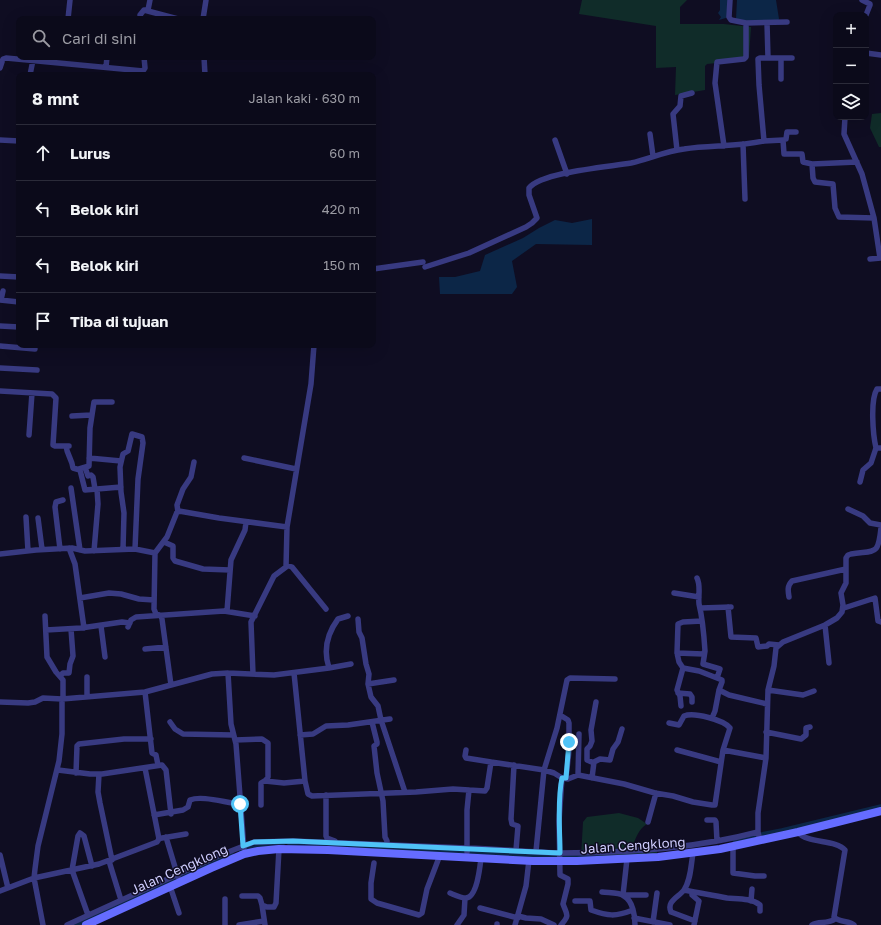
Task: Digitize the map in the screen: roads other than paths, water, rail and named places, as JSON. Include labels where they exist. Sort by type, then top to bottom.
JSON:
[{"type":"main road","name":"Jalan Cengklong","points":[[86,925],[120,904],[154,889],[170,886],[178,878],[244,850],[258,851],[279,849],[383,848],[440,855],[467,852],[481,858],[533,855],[626,859],[683,850],[693,853],[719,844],[732,847],[759,837],[798,832],[881,811]]},
{"type":"street","points":[[68,16],[70,0]]},
{"type":"street","points":[[148,10],[150,0]]},
{"type":"street","points":[[203,16],[206,0]]},
{"type":"street","points":[[730,0],[729,17],[731,20],[746,23],[787,22]]},
{"type":"street","points":[[862,0],[870,4],[867,12]]},
{"type":"street","points":[[141,16],[141,12],[144,10],[168,16]]},
{"type":"street","points":[[724,146],[715,83],[718,62],[744,59],[746,57],[746,23]]},
{"type":"street","points":[[767,23],[768,58]]},
{"type":"street","points":[[869,53],[881,55]]},
{"type":"street","points":[[0,68],[1,62],[4,58],[16,59]]},
{"type":"street","points":[[781,58],[782,79]]},
{"type":"street","points":[[764,141],[758,59],[792,58]]},
{"type":"street","points":[[30,72],[32,60],[64,60],[106,67],[143,70],[145,68],[144,60]]},
{"type":"street","points":[[106,67],[107,60]]},
{"type":"street","points":[[204,60],[205,72]]},
{"type":"street","points":[[113,72],[114,68]]},
{"type":"street","points":[[677,150],[673,114],[680,106],[681,96],[692,93]]},
{"type":"street","points":[[845,120],[844,134],[857,162],[874,218],[880,258],[870,259]]},
{"type":"street","points":[[376,269],[424,264],[469,253],[532,223],[537,216],[529,195],[529,188],[536,182],[543,179],[631,163],[677,150],[783,140],[786,139],[787,132],[796,132]]},
{"type":"street","points":[[650,134],[653,156]]},
{"type":"street","points":[[0,140],[16,141]]},
{"type":"street","points":[[555,140],[567,174]]},
{"type":"street","points":[[783,140],[784,154],[802,154],[803,162],[812,164],[857,162]]},
{"type":"street","points":[[743,144],[745,199]]},
{"type":"street","points":[[812,164],[813,178],[815,182],[830,183],[834,185],[835,208],[838,216],[844,218],[874,218]]},
{"type":"street","points":[[0,276],[16,277]]},
{"type":"street","points":[[3,290],[0,300],[16,302]]},
{"type":"street","points":[[0,326],[16,326]]},
{"type":"street","points":[[0,346],[16,347]]},
{"type":"street","points":[[23,348],[34,349]]},
{"type":"street","points":[[253,674],[251,624],[274,576],[284,568],[286,564],[287,527],[311,384],[314,348]]},
{"type":"street","points":[[0,368],[37,370]]},
{"type":"street","points":[[860,482],[864,470],[871,463],[879,448],[874,438],[875,395],[877,389],[881,389]]},
{"type":"street","points":[[0,391],[52,394],[56,398],[53,445],[67,446],[67,454],[73,462],[73,468],[79,469],[89,466],[91,415],[94,402],[112,402]]},
{"type":"street","points":[[29,435],[32,393]]},
{"type":"street","points":[[72,416],[91,415]]},
{"type":"street","points":[[123,549],[124,513],[121,487],[121,461],[123,454],[128,451],[132,435],[142,437],[143,443],[138,479],[135,549]]},
{"type":"street","points":[[89,458],[121,461]]},
{"type":"street","points":[[244,458],[296,469]]},
{"type":"street","points":[[161,616],[154,612],[155,553],[168,537],[178,512],[177,506],[183,489],[191,477],[194,462]]},
{"type":"street","points":[[86,467],[88,476],[91,475],[93,477],[98,504],[94,551]]},
{"type":"street","points":[[79,469],[85,490],[121,487]]},
{"type":"street","points":[[71,488],[80,550]]},
{"type":"street","points":[[60,549],[55,507],[56,502],[63,500]]},
{"type":"street","points":[[701,608],[730,607],[731,637],[756,638],[758,647],[767,646],[769,644],[779,645],[825,625],[840,615],[844,608],[841,593],[846,583],[846,558],[848,555],[871,552],[877,548],[881,526],[870,523],[863,516],[848,509]]},
{"type":"street","points":[[178,512],[182,511],[246,522],[287,527]]},
{"type":"street","points":[[26,517],[28,551]]},
{"type":"street","points":[[38,518],[42,550]]},
{"type":"street","points":[[227,611],[231,560],[245,530],[246,522]]},
{"type":"street","points":[[164,542],[173,546],[173,558],[175,561],[203,568],[230,570]]},
{"type":"street","points":[[0,554],[69,548],[76,548],[85,551],[135,549],[155,553]]},
{"type":"street","points":[[69,548],[75,564],[84,628]]},
{"type":"street","points":[[286,564],[292,567],[326,609]]},
{"type":"street","points":[[789,597],[788,588],[789,584],[792,582],[846,569]]},
{"type":"street","points":[[696,578],[698,582],[701,608],[704,651],[703,664],[720,669],[717,678]]},
{"type":"street","points":[[80,598],[109,593],[121,594],[139,599],[154,600]]},
{"type":"street","points":[[674,593],[699,597]]},
{"type":"street","points":[[844,608],[875,598],[878,621],[881,622]]},
{"type":"street","points":[[46,630],[84,628],[122,622],[129,625],[132,618],[136,617],[227,611],[255,616]]},
{"type":"street","points":[[43,925],[34,878],[38,846],[58,770],[62,734],[62,698],[64,682],[47,657],[45,616]]},
{"type":"street","points":[[161,616],[171,686]]},
{"type":"street","points":[[329,668],[326,656],[327,640],[333,625],[338,618],[348,616]]},
{"type":"street","points":[[358,619],[359,632],[362,638],[366,664],[370,674],[368,684],[373,700],[378,706],[381,720],[405,792]]},
{"type":"street","points":[[702,621],[684,622],[678,624],[677,653],[679,662],[683,668],[698,671],[722,680],[712,718]]},
{"type":"street","points":[[825,625],[829,663]]},
{"type":"street","points":[[101,626],[105,657]]},
{"type":"street","points":[[60,676],[64,673],[69,673],[70,664],[73,658],[71,629]]},
{"type":"street","points":[[683,850],[759,837],[759,805],[766,758],[768,690],[774,666],[776,648],[779,645]]},
{"type":"street","points":[[145,649],[166,647]]},
{"type":"street","points":[[677,653],[703,654],[704,651]]},
{"type":"street","points":[[0,702],[28,703],[35,702],[43,698],[145,692],[212,674],[228,673],[274,675],[351,664]]},
{"type":"street","points":[[681,706],[680,696],[677,690],[683,668]]},
{"type":"street","points":[[228,673],[231,724],[234,738],[244,850]]},
{"type":"street","points":[[294,673],[305,781],[309,795],[453,789],[483,792],[487,790],[491,762]]},
{"type":"street","points":[[87,677],[87,696]]},
{"type":"street","points":[[515,925],[533,855],[544,770],[558,728],[569,678],[615,679]]},
{"type":"street","points":[[368,684],[394,680]]},
{"type":"street","points":[[719,690],[729,695],[767,704]]},
{"type":"street","points":[[768,690],[803,695],[814,692]]},
{"type":"street","points":[[145,692],[152,753],[156,755],[158,765]]},
{"type":"street","points":[[678,693],[690,694],[692,697],[692,702]]},
{"type":"street","points":[[594,764],[587,760],[586,751],[592,741],[591,730],[596,702]]},
{"type":"street","points":[[560,715],[569,722],[569,751],[559,821],[561,856],[560,875],[568,879],[564,904],[567,910],[567,915],[561,925]]},
{"type":"street","points":[[466,750],[465,756],[467,758],[544,770],[568,779],[578,775],[624,784],[693,802],[712,806],[715,805],[723,750],[730,728],[712,718],[687,715],[684,716],[680,724],[669,723]]},
{"type":"street","points":[[300,735],[313,734],[326,726],[348,725],[390,719]]},
{"type":"street","points":[[170,722],[175,729],[183,734],[262,739],[267,741],[268,777],[261,783],[261,805]]},
{"type":"street","points":[[244,850],[254,842],[272,841],[340,843],[383,848],[387,842],[385,837],[382,793],[374,754],[374,746],[377,742],[372,722]]},
{"type":"street","points":[[766,732],[801,739],[806,735],[807,728],[810,727]]},
{"type":"street","points":[[592,778],[594,764],[600,759],[610,760],[622,729]]},
{"type":"street","points":[[578,734],[578,775]]},
{"type":"street","points":[[76,773],[77,746],[79,744],[124,739],[151,739]]},
{"type":"street","points":[[677,750],[721,762]]},
{"type":"street","points":[[723,750],[766,758]]},
{"type":"street","points":[[58,770],[76,773],[99,774],[164,765],[166,770],[171,814]]},
{"type":"street","points":[[514,765],[512,824],[518,826],[516,850]]},
{"type":"street","points":[[145,768],[159,839]]},
{"type":"street","points":[[68,925],[88,915],[120,904],[110,861],[98,792],[99,774]]},
{"type":"street","points":[[265,781],[305,781]]},
{"type":"street","points":[[467,852],[467,810],[469,790]]},
{"type":"street","points":[[648,822],[656,793]]},
{"type":"street","points":[[326,795],[326,837],[340,843]]},
{"type":"street","points":[[154,815],[171,814],[186,809],[190,800],[193,799],[240,804]]},
{"type":"street","points":[[707,820],[715,820],[719,844]]},
{"type":"street","points":[[798,832],[804,837],[840,847],[845,850],[834,914],[835,919]]},
{"type":"street","points":[[88,915],[72,870],[78,836],[80,833],[84,836],[92,866]]},
{"type":"street","points":[[0,891],[34,878],[110,861],[157,842],[159,839],[186,834]]},
{"type":"street","points":[[154,889],[178,878],[166,837]]},
{"type":"street","points":[[732,847],[733,873],[764,876]]},
{"type":"street","points":[[262,905],[274,907],[276,903],[279,849]]},
{"type":"street","points":[[397,850],[467,852],[516,850],[533,855]]},
{"type":"street","points":[[561,856],[626,851],[658,853]]},
{"type":"street","points":[[692,892],[692,895],[698,901],[694,923],[671,912],[669,908],[670,903],[684,890],[690,871],[693,853]]},
{"type":"street","points":[[0,855],[8,888]]},
{"type":"street","points":[[374,863],[370,883],[371,899],[377,903],[419,915],[422,913],[427,889],[440,855]]},
{"type":"street","points":[[450,893],[465,898],[471,895],[479,873],[481,858]]},
{"type":"street","points":[[623,895],[626,859]]},
{"type":"street","points":[[170,886],[179,913]]},
{"type":"street","points":[[751,901],[752,889]]},
{"type":"street","points":[[684,890],[751,901],[760,905],[760,912]]},
{"type":"street","points":[[602,892],[623,895],[646,895]]},
{"type":"street","points":[[653,922],[657,893]]},
{"type":"street","points":[[623,895],[628,899],[633,910],[635,925]]},
{"type":"street","points":[[239,925],[264,923],[262,905],[258,896],[242,896]]},
{"type":"street","points":[[457,925],[464,915],[465,898]]},
{"type":"street","points":[[225,899],[225,925]]},
{"type":"street","points":[[575,900],[590,901],[591,910],[613,915],[618,915],[633,910]]},
{"type":"street","points":[[480,908],[518,917],[540,919],[554,925]]},
{"type":"street","points":[[634,918],[670,925]]},
{"type":"street","points":[[812,925],[815,923],[829,923],[835,919],[852,923],[854,925]]},
{"type":"water","points":[[720,0],[729,0],[729,17],[719,20],[721,17],[718,13],[720,10]]},
{"type":"water","points":[[737,0],[776,0],[779,19],[777,22],[745,22],[736,19]]},
{"type":"water","points":[[592,219],[592,245],[536,244],[512,261],[517,287],[512,294],[440,294],[439,277],[455,277],[480,271],[485,255],[523,238],[555,220],[572,223]]},
{"type":"waterway","points":[[735,840],[782,831],[881,807]]},
{"type":"waterway","points":[[241,850],[282,844]]},
{"type":"waterway","points":[[290,844],[549,856],[599,855]]},
{"type":"waterway","points":[[75,925],[231,853]]}]
